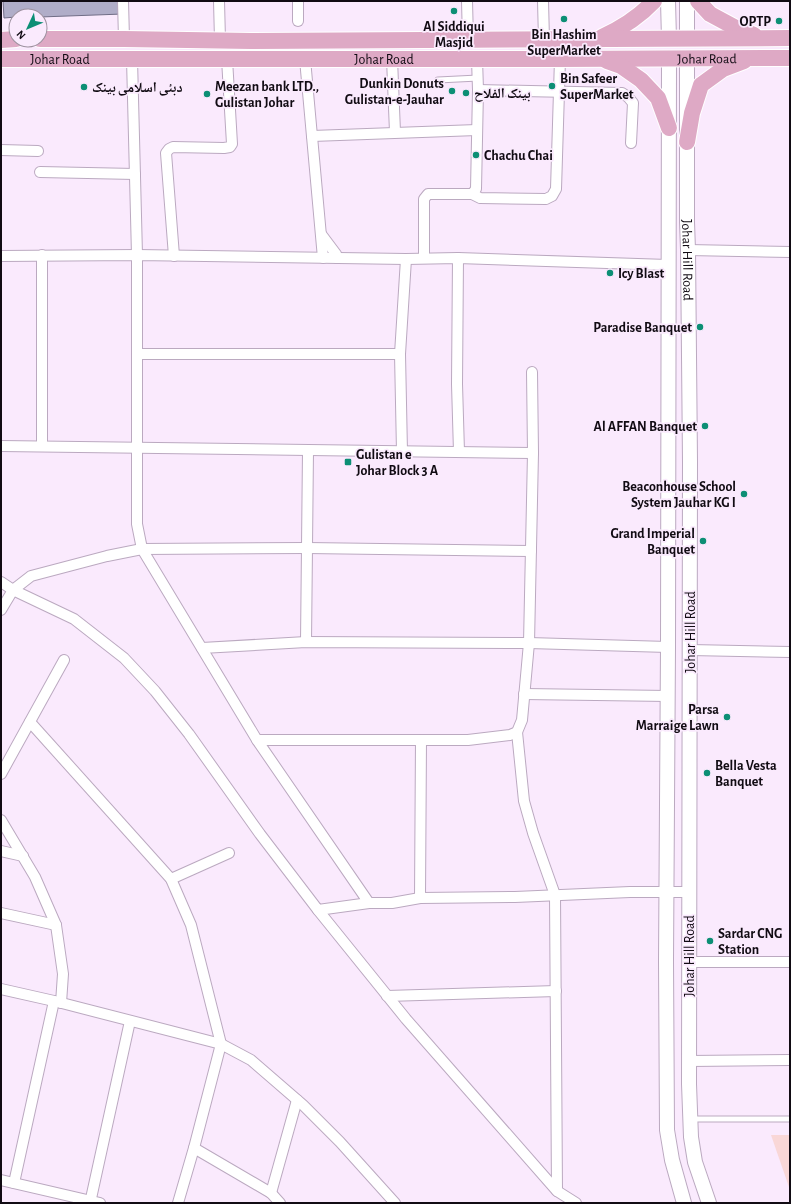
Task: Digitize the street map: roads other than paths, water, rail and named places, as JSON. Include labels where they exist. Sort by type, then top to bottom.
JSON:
[{"type":"main road","points":[[597,39],[620,28],[642,14],[654,1]]},
{"type":"main road","points":[[698,1],[710,14],[736,28],[764,38]]},
{"type":"main road","name":"Johar Road","points":[[48,39],[251,41],[790,38]]},
{"type":"main road","points":[[597,58],[621,66],[641,80],[658,98],[669,128]]},
{"type":"main road","points":[[687,142],[692,113],[701,85],[723,69],[753,58]]},
{"type":"main road","name":"Johar Road","points":[[1,59],[790,58]]},
{"type":"street","points":[[123,1],[124,39]]},
{"type":"street","points":[[219,1],[220,40]]},
{"type":"street","points":[[298,1],[298,21]]},
{"type":"street","points":[[468,1],[468,40]]},
{"type":"street","points":[[543,1],[544,40]]},
{"type":"street","points":[[668,1],[669,39]]},
{"type":"street","points":[[687,1],[687,39]]},
{"type":"street","name":"Johar Hill Road","points":[[669,58],[668,696],[666,892],[667,1130],[672,1160],[684,1203]]},
{"type":"street","name":"Johar Hill Road","points":[[687,58],[690,650],[690,1119],[695,1162],[709,1203]]},
{"type":"street","points":[[132,59],[137,255],[137,524],[142,549],[257,740],[369,903]]},
{"type":"street","points":[[174,256],[166,153],[173,147],[224,148],[230,147],[232,144],[227,59]]},
{"type":"street","points":[[305,59],[323,258]]},
{"type":"street","points":[[392,59],[395,132]]},
{"type":"street","points":[[472,194],[476,189],[478,90],[477,59]]},
{"type":"street","points":[[424,258],[424,199],[428,194],[472,194],[480,198],[546,199],[552,196],[556,189],[560,59]]},
{"type":"street","points":[[478,90],[622,93],[633,103],[631,143]]},
{"type":"street","points":[[312,136],[477,130]]},
{"type":"street","points":[[1,150],[38,151]]},
{"type":"street","points":[[669,170],[687,167]]},
{"type":"street","points":[[40,172],[135,174]]},
{"type":"street","points":[[321,234],[336,254],[337,258]]},
{"type":"street","points":[[688,250],[790,252]]},
{"type":"street","points":[[42,255],[42,446]]},
{"type":"street","points":[[1,256],[137,255],[406,259],[458,258],[668,265]]},
{"type":"street","points":[[458,258],[457,384],[459,452]]},
{"type":"street","points":[[402,452],[400,354],[406,259]]},
{"type":"street","points":[[137,354],[400,354]]},
{"type":"street","points":[[532,372],[533,453],[529,643],[522,720],[517,732],[524,801],[533,833],[555,895],[557,1191]]},
{"type":"street","points":[[1,446],[533,453]]},
{"type":"street","points":[[306,642],[308,450]]},
{"type":"street","points":[[1,610],[13,590],[32,576],[99,558],[142,549],[307,548],[531,551]]},
{"type":"street","points":[[1,582],[13,590],[74,619],[124,658],[155,691],[189,734],[260,834],[318,910],[387,996],[557,1191],[576,1203]]},
{"type":"street","points":[[202,648],[306,642],[529,643],[668,647]]},
{"type":"street","points":[[690,650],[790,652]]},
{"type":"street","points":[[1,774],[64,660]]},
{"type":"street","points":[[524,694],[668,696]]},
{"type":"street","points":[[30,722],[171,879],[191,925],[221,1044],[178,1203]]},
{"type":"street","points":[[257,740],[468,740],[510,735],[517,732]]},
{"type":"street","points":[[420,898],[421,740]]},
{"type":"street","points":[[1,820],[35,877],[56,926],[63,974],[58,1002],[14,1183]]},
{"type":"street","points":[[1,851],[23,856]]},
{"type":"street","points":[[171,879],[229,853]]},
{"type":"street","points":[[318,910],[369,903],[392,903],[420,898],[515,897],[630,892],[689,892]]},
{"type":"street","points":[[1,913],[56,926]]},
{"type":"street","points":[[689,962],[790,962]]},
{"type":"street","points":[[1,989],[58,1002],[221,1044],[251,1060],[297,1100],[340,1142],[395,1203]]},
{"type":"street","points":[[387,996],[556,991]]},
{"type":"street","points":[[1,1180],[93,1202],[130,1021]]},
{"type":"street","points":[[689,1062],[790,1060]]},
{"type":"street","points":[[271,1193],[297,1100]]},
{"type":"street","points":[[194,1148],[271,1193],[280,1203]]},
{"type":"lane","points":[[438,80],[478,78]]},
{"type":"lane","points":[[690,1119],[790,1119]]},
{"type":"place","name":"Al Siddiqui Masjid","points":[[454,11]]},
{"type":"place","name":"Bin Hashim SuperMarket","points":[[564,19]]},
{"type":"place","name":"OPTP","points":[[779,21]]},
{"type":"place","name":"Bin Safeer SuperMarket","points":[[552,86]]},
{"type":"place","name":"دبئی اسلامی بینک","points":[[84,87]]},
{"type":"place","name":"Dunkin Donuts Gulistan-e-Jauhar","points":[[452,91]]},
{"type":"place","name":"بینک الفلاح","points":[[466,93]]},
{"type":"place","name":"Meezan bank LTD., Gulistan Johar","points":[[207,94]]},
{"type":"place","name":"Chachu Chai","points":[[476,155]]},
{"type":"place","name":"Icy Blast","points":[[610,273]]},
{"type":"place","name":"Paradise Banquet","points":[[700,327]]},
{"type":"place","name":"Al AFFAN Banquet","points":[[705,426]]},
{"type":"place","name":"Gulistan e Johar Block 3 A","points":[[348,462]]},
{"type":"place","name":"Beaconhouse School System Jauhar KG I","points":[[744,494]]},
{"type":"place","name":"Grand Imperial Banquet","points":[[703,541]]},
{"type":"place","name":"Parsa Marraige Lawn","points":[[727,717]]},
{"type":"place","name":"Bella Vesta Banquet","points":[[707,773]]},
{"type":"place","name":"Sardar CNG Station","points":[[710,941]]}]
